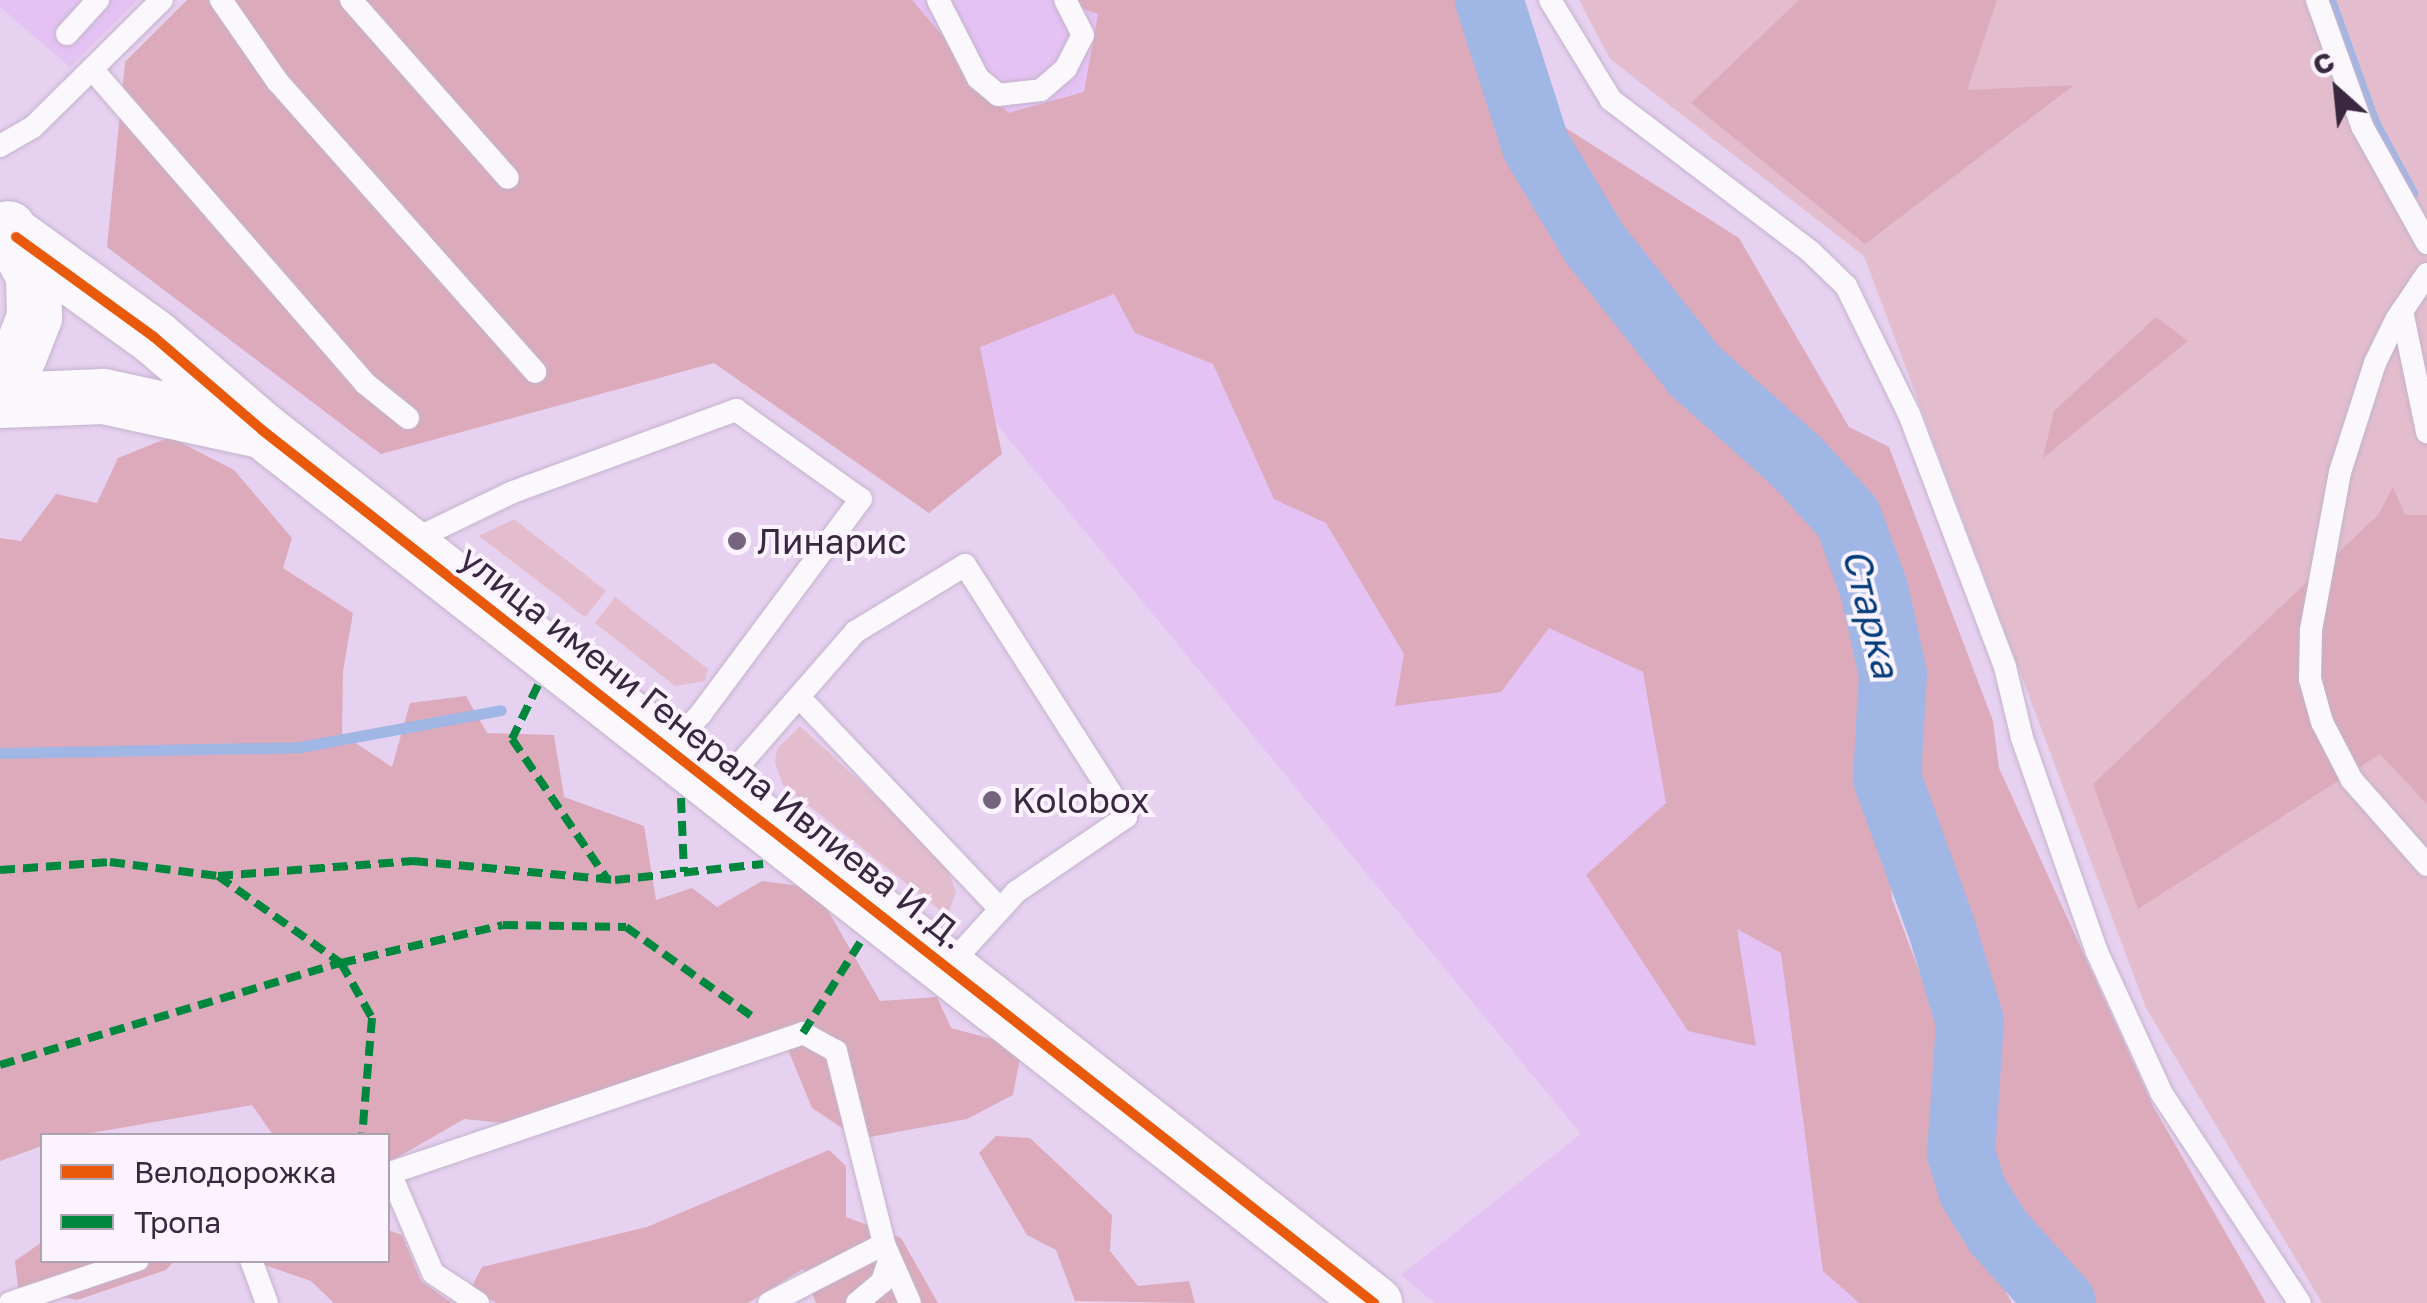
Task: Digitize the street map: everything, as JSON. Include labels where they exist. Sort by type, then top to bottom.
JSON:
[{"type":"street","points":[[0,377],[20,355],[34,316],[33,275],[8,227]]},
{"type":"street","name":"улица имени Генерала Ивлиева И.Д.","points":[[8,227],[154,337],[262,430],[1374,1303]]},
{"type":"street","points":[[0,400],[54,394],[103,396],[262,430]]},
{"type":"lane","points":[[67,34],[98,0]]},
{"type":"lane","points":[[0,146],[33,127],[162,0]]},
{"type":"lane","points":[[220,0],[277,81],[535,372]]},
{"type":"lane","points":[[351,0],[508,178]]},
{"type":"lane","points":[[938,0],[978,78],[998,96],[1041,90],[1066,68],[1083,36],[1066,0]]},
{"type":"lane","points":[[1550,0],[1611,100],[1811,252],[1846,286],[1909,414],[2005,667],[2022,738],[2097,952],[2162,1094],[2300,1303]]},
{"type":"lane","points":[[2317,0],[2362,126],[2427,243]]},
{"type":"lane","points":[[92,69],[366,384],[408,418]]},
{"type":"lane","points":[[2427,274],[2402,311],[2376,363],[2340,472],[2319,574],[2310,678],[2322,722],[2352,780],[2427,866]]},
{"type":"lane","points":[[2402,311],[2427,432]]},
{"type":"lane","points":[[407,543],[513,492],[736,410],[862,499],[701,714],[669,748]]},
{"type":"lane","points":[[720,788],[854,632],[965,564],[1126,817],[1016,892],[949,966]]},
{"type":"lane","points":[[799,697],[1000,909]]},
{"type":"lane","points":[[390,1173],[803,1033],[836,1051],[887,1251],[910,1303]]},
{"type":"lane","points":[[390,1175],[433,1273],[478,1303]]},
{"type":"lane","points":[[769,1303],[887,1251]]},
{"type":"lane","points":[[857,1303],[882,1282],[887,1251]]},
{"type":"lane","points":[[10,1303],[129,1263]]},
{"type":"lane","points":[[252,1263],[266,1303]]},
{"type":"shaded area","points":[[0,0],[138,0],[70,67],[0,7]]},
{"type":"shaded area","points":[[187,0],[912,0],[1008,113],[1084,92],[1098,14],[1059,0],[1473,0],[1487,36],[1558,123],[1739,238],[1849,427],[1889,447],[1993,721],[1999,768],[2153,1106],[2266,1303],[2084,1303],[1983,1178],[1985,1032],[1902,769],[1910,669],[1862,518],[1818,471],[1812,500],[1848,557],[1875,707],[1892,899],[1938,1021],[1932,1155],[2012,1303],[1859,1303],[1823,1271],[1781,953],[1737,929],[1756,1046],[1688,1031],[1586,875],[1666,803],[1643,672],[1549,628],[1501,692],[1395,706],[1404,654],[1326,523],[1274,499],[1213,364],[1135,333],[1114,294],[980,347],[1002,454],[929,513],[714,363],[381,454],[107,247],[125,62]]},
{"type":"shaded area","points":[[780,0],[1243,0],[1841,881],[1968,1303],[1435,1303],[1401,1275],[1581,1134],[971,393]]},
{"type":"shaded area","points":[[1579,0],[2427,0],[2427,1303],[2322,1303],[2146,1008],[1864,256],[1610,59]]},
{"type":"shaded area","points":[[1799,0],[1997,0],[1967,90],[2074,85],[1865,244],[1691,103]]},
{"type":"shaded area","points":[[2156,317],[2188,341],[2043,458],[2054,411]]},
{"type":"shaded area","points":[[170,437],[234,470],[292,538],[283,568],[353,613],[343,671],[342,734],[392,767],[410,703],[466,696],[487,733],[554,735],[564,797],[644,826],[656,900],[692,888],[717,907],[762,881],[815,888],[880,1001],[937,997],[951,1028],[1022,1047],[1013,1095],[967,1119],[859,1139],[812,1108],[784,1040],[527,1125],[464,1119],[390,1161],[390,1133],[272,1133],[252,1105],[91,1133],[40,1133],[40,1147],[0,1161],[0,538],[21,541],[56,494],[97,503],[118,458]]},
{"type":"shaded area","points":[[2393,487],[2405,515],[2427,515],[2427,804],[2380,754],[2138,909],[2093,784],[2378,515]]},
{"type":"shaded area","points":[[514,519],[606,591],[585,617],[479,536]]},
{"type":"shaded area","points":[[615,597],[708,669],[705,681],[675,686],[595,623]]},
{"type":"shaded area","points":[[800,726],[920,837],[948,870],[956,892],[949,911],[941,911],[783,785],[775,763],[777,749]]},
{"type":"shaded area","points":[[996,1136],[1030,1138],[1112,1215],[1110,1251],[1138,1286],[1189,1281],[1195,1303],[1075,1301],[1056,1250],[1027,1235],[979,1153]]},
{"type":"shaded area","points":[[829,1150],[846,1166],[846,1217],[901,1238],[938,1303],[816,1303],[803,1269],[748,1303],[496,1303],[471,1288],[482,1267],[647,1227]]},
{"type":"shaded area","points":[[390,1231],[402,1235],[421,1281],[452,1303],[334,1303],[311,1281],[259,1263],[390,1263]]},
{"type":"shaded area","points":[[40,1243],[40,1263],[172,1263],[166,1270],[77,1300],[18,1287],[15,1261]]},
{"type":"waterway","name":"Старка","points":[[1489,0],[1536,146],[1594,243],[1695,371],[1797,462],[1848,518],[1874,589],[1893,674],[1887,778],[1942,929],[1970,1022],[1961,1153],[1972,1190],[1998,1232],[2062,1303]]},
{"type":"waterway","points":[[2330,0],[2374,122],[2412,193]]},
{"type":"waterway","points":[[0,753],[300,747],[501,710]]},
{"type":"marked path","points":[[538,685],[512,739],[607,879]]},
{"type":"marked path","points":[[681,798],[684,872]]},
{"type":"marked path","points":[[218,876],[413,861],[615,880],[763,864]]},
{"type":"marked path","points":[[0,870],[110,862],[218,876],[341,963],[372,1018],[362,1133]]},
{"type":"marked path","points":[[0,1065],[341,963],[503,925],[626,927],[753,1017]]},
{"type":"marked path","points":[[803,1033],[861,941]]},
{"type":"cycle path","points":[[16,237],[154,337],[262,430],[1374,1303]]},
{"type":"place","name":"Линарис","points":[[737,541]]},
{"type":"place","name":"Kolobox","points":[[992,800]]}]
